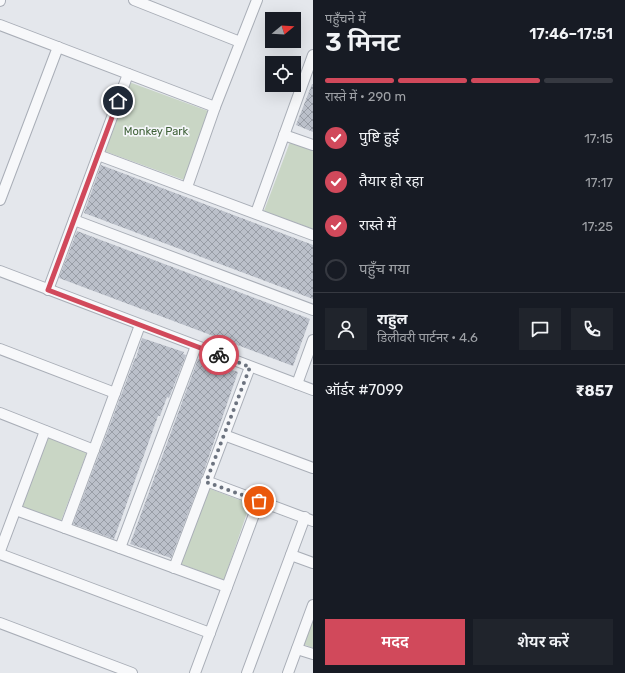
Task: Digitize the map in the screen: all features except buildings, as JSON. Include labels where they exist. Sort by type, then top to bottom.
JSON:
[{"type":"street","points":[[134,0],[240,42]]},
{"type":"street","points":[[186,188],[215,107],[257,0]]},
{"type":"street","points":[[0,26],[215,107]]},
{"type":"street","points":[[0,200],[58,47]]},
{"type":"street","points":[[256,213],[284,135],[311,67],[313,55]]},
{"type":"street","points":[[48,290],[128,74]]},
{"type":"street","points":[[284,135],[313,145]]},
{"type":"street","points":[[98,155],[313,234]]},
{"type":"street","points":[[74,220],[313,310]]},
{"type":"street","points":[[0,271],[313,390]]},
{"type":"street","points":[[65,528],[140,325]]},
{"type":"street","points":[[297,384],[313,340]]},
{"type":"street","points":[[120,548],[196,346]]},
{"type":"street","points":[[0,349],[115,393]]},
{"type":"street","points":[[174,568],[250,367]]},
{"type":"street","points":[[0,413],[94,450]]},
{"type":"street","points":[[0,551],[45,431]]},
{"type":"street","points":[[224,435],[313,468]]},
{"type":"street","points":[[206,482],[309,519],[291,555],[247,673]]},
{"type":"street","points":[[195,673],[259,501]]},
{"type":"street","points":[[16,510],[227,587]]},
{"type":"street","points":[[0,554],[210,633]]},
{"type":"street","points":[[291,555],[313,563]]},
{"type":"street","points":[[288,673],[313,605]]},
{"type":"street","points":[[0,623],[132,673]]},
{"type":"street","points":[[297,649],[313,654]]},
{"type":"green space","name":"Monkey Park","points":[[129,82],[208,111],[184,180],[104,151]]},
{"type":"green space","points":[[290,142],[313,150],[313,229],[264,211]]},
{"type":"green space","points":[[47,436],[87,452],[61,521],[21,506]]},
{"type":"green space","points":[[208,488],[250,504],[224,580],[181,564]]},
{"type":"green space","points":[[313,617],[313,648],[303,644]]},
{"type":"way so far","points":[[219,355],[250,367],[206,482],[259,501]]},
{"type":"route","points":[[118,101],[48,290],[219,355]]}]
